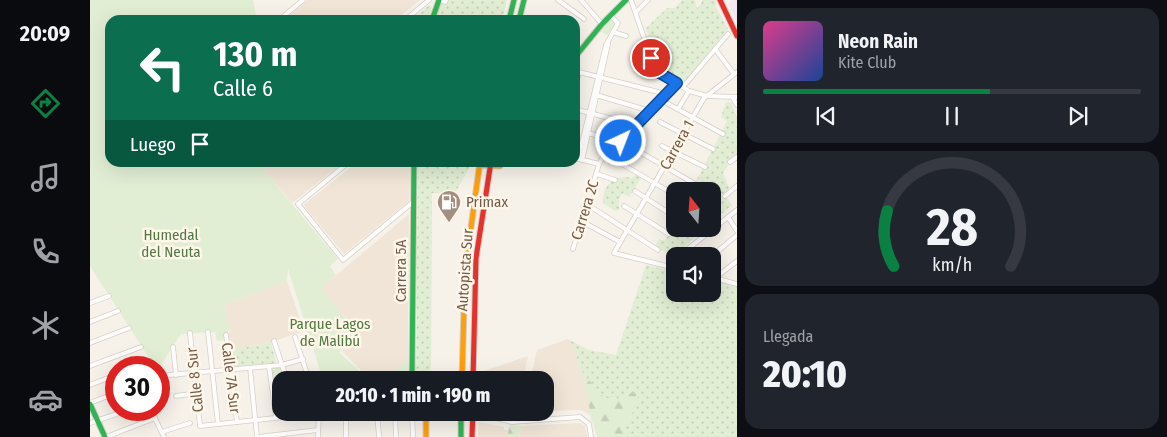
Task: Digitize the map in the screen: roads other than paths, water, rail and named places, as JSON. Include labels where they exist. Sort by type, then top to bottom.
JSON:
[{"type":"main road","points":[[510,15],[514,0]]},
{"type":"main road","points":[[520,15],[524,0]]},
{"type":"main road","points":[[580,51],[602,24],[626,0]]},
{"type":"main road","points":[[720,0],[737,36]]},
{"type":"main road","points":[[433,15],[436,1]]},
{"type":"main road","name":"Carrera 5A","points":[[412,371],[414,167]]},
{"type":"main road","name":"Autopista Sur","points":[[462,371],[465,271],[480,167]]},
{"type":"main road","name":"Autopista Sur","points":[[473,371],[476,262],[490,167]]},
{"type":"main road","points":[[90,404],[105,437]]},
{"type":"main road","points":[[426,421],[426,437]]},
{"type":"main road","points":[[461,421],[461,437]]},
{"type":"main road","points":[[472,437],[473,421]]},
{"type":"street","points":[[285,15],[303,0]]},
{"type":"street","points":[[413,15],[436,1],[445,2],[446,0]]},
{"type":"street","points":[[558,0],[579,15]]},
{"type":"street","points":[[631,0],[651,58],[658,72],[689,92],[707,96],[735,97],[737,105]]},
{"type":"street","points":[[636,12],[648,0]]},
{"type":"street","points":[[583,1],[602,24]]},
{"type":"street","points":[[580,16],[584,19]]},
{"type":"street","points":[[580,153],[587,133],[610,37],[618,23],[611,16]]},
{"type":"street","points":[[613,32],[626,36]]},
{"type":"street","points":[[683,87],[728,34]]},
{"type":"street","points":[[716,49],[736,73]]},
{"type":"street","points":[[580,72],[666,94]]},
{"type":"street","name":"Carrera 1","points":[[666,266],[614,253],[707,96],[736,73]]},
{"type":"street","name":"Carrera 2C","points":[[573,249],[583,222],[599,164],[606,154],[677,83]]},
{"type":"street","points":[[678,109],[689,92]]},
{"type":"street","points":[[595,95],[650,111]]},
{"type":"street","points":[[661,100],[723,134]]},
{"type":"street","points":[[580,110],[635,126]]},
{"type":"street","points":[[660,122],[712,149]]},
{"type":"street","points":[[587,133],[621,141],[691,182]]},
{"type":"street","points":[[662,146],[705,167]]},
{"type":"street","points":[[606,154],[666,189]]},
{"type":"street","points":[[730,162],[737,157]]},
{"type":"street","points":[[580,159],[599,164]]},
{"type":"street","points":[[344,167],[298,204],[343,260],[414,202]]},
{"type":"street","points":[[597,174],[615,180]]},
{"type":"street","points":[[725,196],[737,186]]},
{"type":"street","points":[[635,191],[666,211]]},
{"type":"street","points":[[588,205],[658,250]]},
{"type":"street","points":[[624,206],[666,232]]},
{"type":"street","points":[[691,247],[737,210]]},
{"type":"street","points":[[728,218],[737,231]]},
{"type":"street","points":[[583,222],[620,242]]},
{"type":"street","points":[[721,248],[737,235]]},
{"type":"street","points":[[737,261],[715,278],[737,284]]},
{"type":"street","points":[[90,303],[109,296]]},
{"type":"street","points":[[90,322],[118,311]]},
{"type":"street","points":[[90,343],[129,328]]},
{"type":"street","points":[[208,332],[218,424],[272,418]]},
{"type":"street","name":"Calle 8 Sur","points":[[190,333],[200,426],[218,424]]},
{"type":"street","name":"Calle 7A Sur","points":[[226,335],[237,422]]},
{"type":"street","points":[[295,337],[306,371]]},
{"type":"street","points":[[274,341],[283,371]]},
{"type":"street","points":[[90,366],[141,347]]},
{"type":"street","points":[[173,347],[176,375]]},
{"type":"street","points":[[170,376],[280,365],[303,359]]},
{"type":"street","points":[[269,366],[272,388]]},
{"type":"street","points":[[250,368],[257,437],[318,430]]},
{"type":"street","points":[[90,385],[105,379]]},
{"type":"street","points":[[176,396],[197,393]]},
{"type":"street","points":[[90,404],[105,398]]},
{"type":"street","points":[[554,418],[580,416],[589,424],[591,437]]},
{"type":"street","points":[[90,424],[105,418]]},
{"type":"street","points":[[105,437],[147,421]]},
{"type":"street","points":[[156,421],[164,437]]},
{"type":"street","points":[[318,437],[319,421]]},
{"type":"street","points":[[346,421],[346,437]]},
{"type":"street","points":[[377,421],[378,437]]},
{"type":"street","points":[[395,421],[396,437]]},
{"type":"street","points":[[412,421],[413,437]]},
{"type":"street","points":[[508,421],[523,421]]},
{"type":"street","points":[[162,432],[190,423]]},
{"type":"place","name":"Primax","points":[[449,223]]},
{"type":"park label","name":"Humedal del Neuta","points":[[171,244]]},
{"type":"park label","name":"Parque Lagos de Malibú","points":[[330,332]]}]
